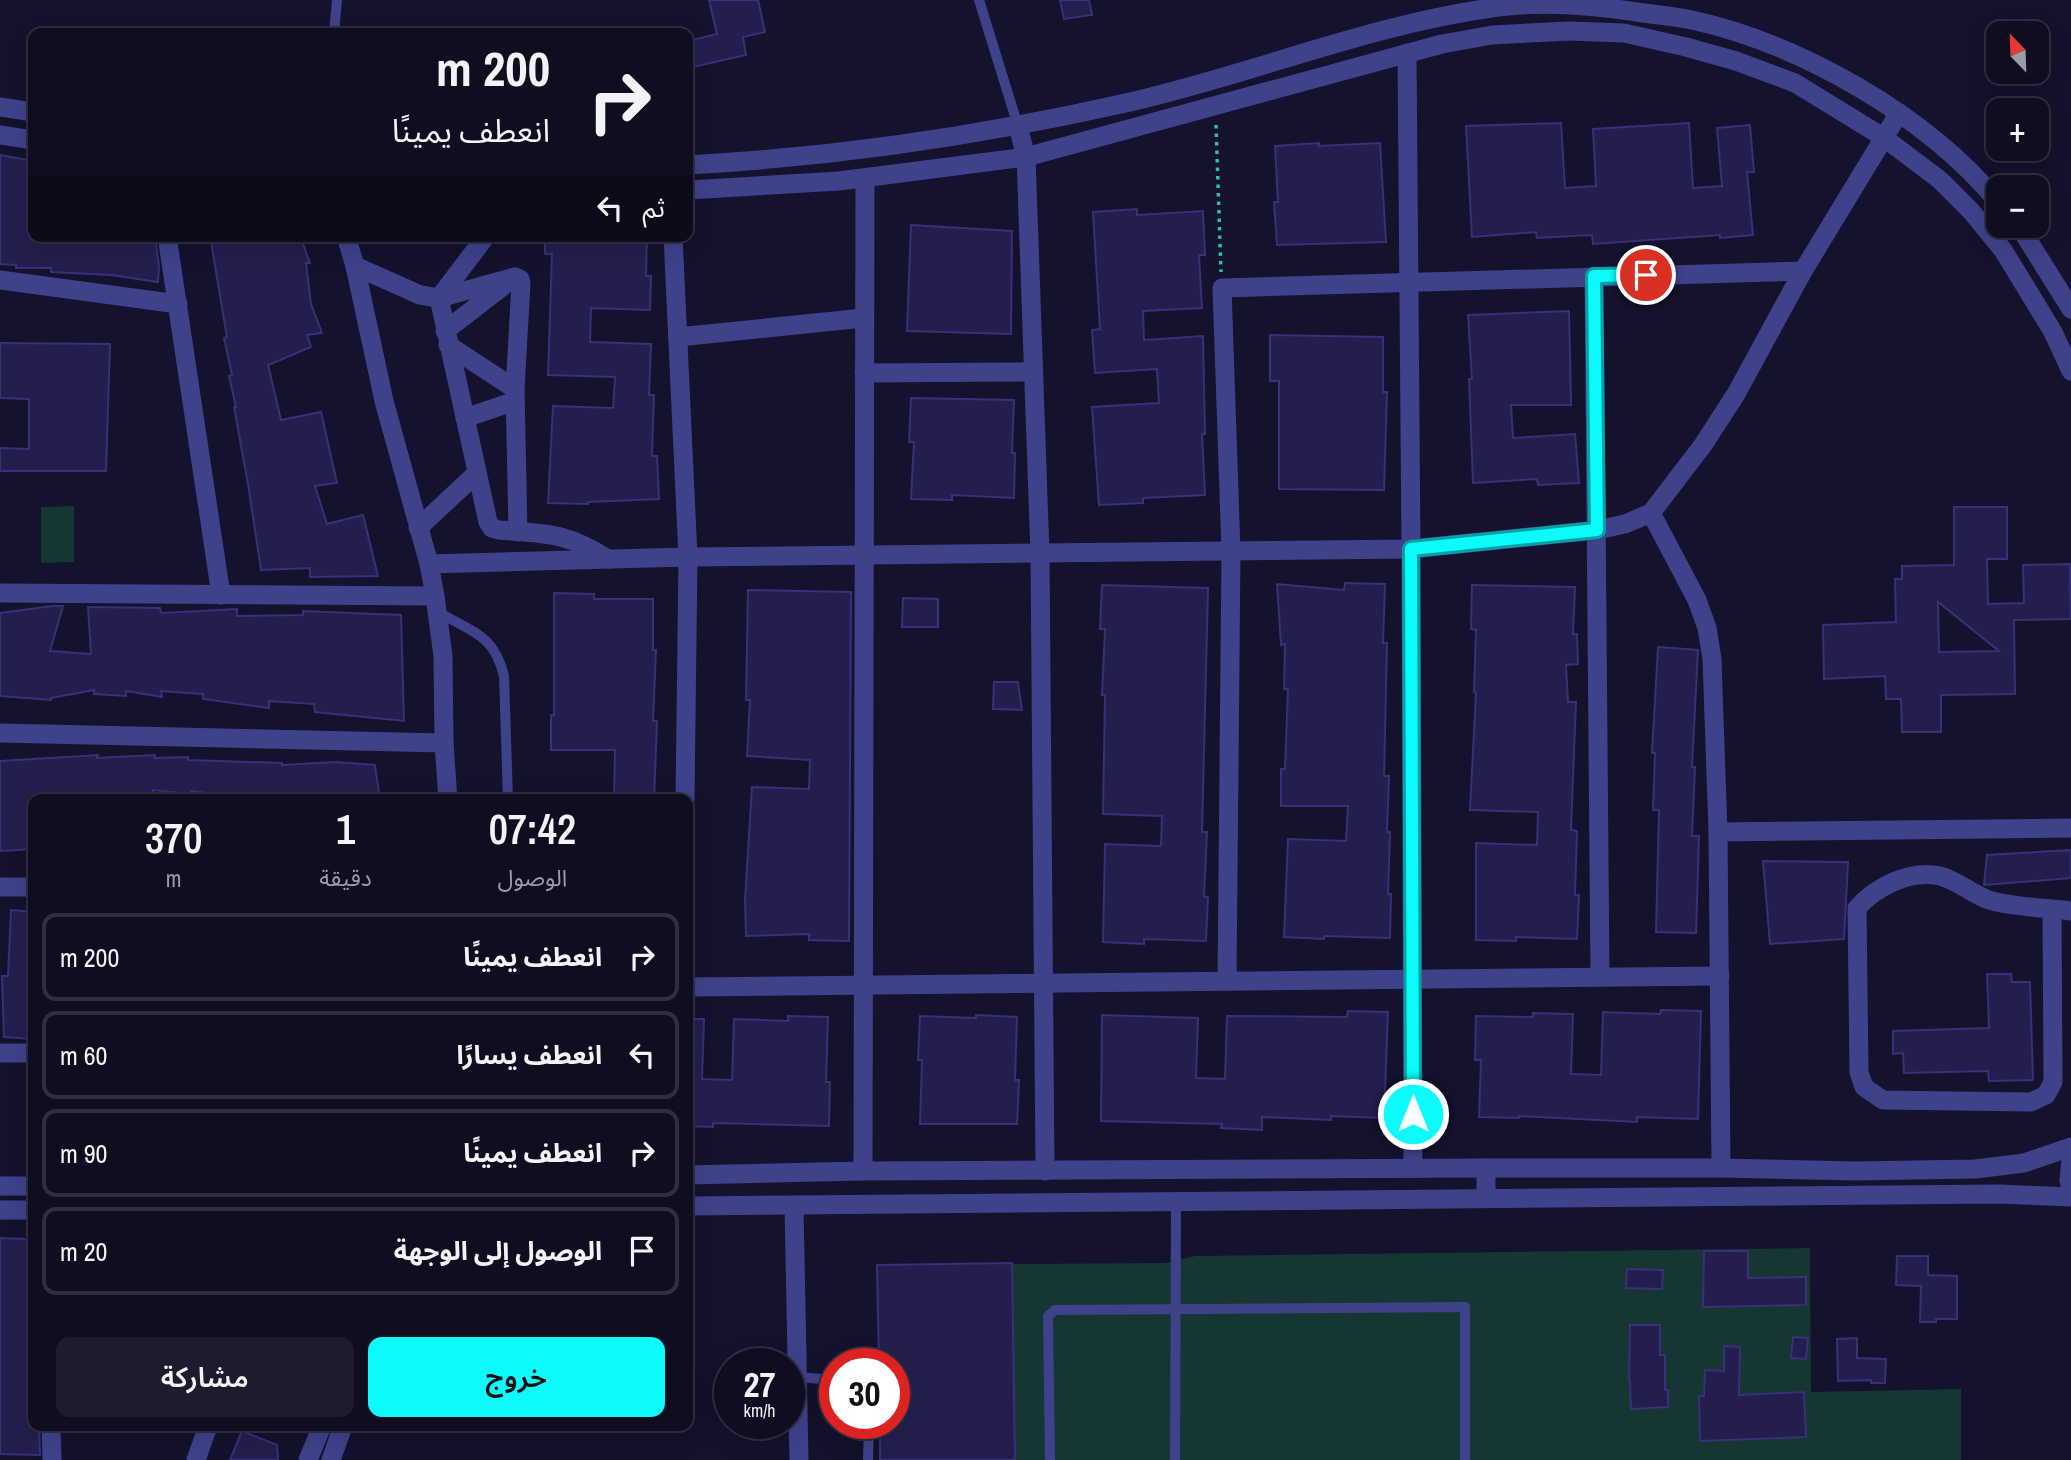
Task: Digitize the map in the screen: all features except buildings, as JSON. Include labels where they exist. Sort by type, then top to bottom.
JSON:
[{"type":"street","points":[[693,165],[887,148],[1018,126],[1125,104],[1418,23],[1499,7],[1549,4],[1600,6],[1692,20],[1755,38],[1807,58],[1899,113],[1959,160],[1986,189]]},
{"type":"street","points":[[693,190],[865,178],[1026,157],[1407,53],[1492,35],[1569,31],[1624,33],[1736,61],[1795,83],[1883,137],[1940,180],[2003,250],[2053,332],[2071,371]]},
{"type":"street","points":[[1407,53],[1413,1168]]},
{"type":"street","points":[[0,107],[28,110]]},
{"type":"street","points":[[429,564],[688,557],[1411,549],[1597,530],[1625,524],[1651,513],[1703,445],[1736,394],[1803,271],[1899,113]]},
{"type":"street","points":[[1018,126],[1026,157],[1040,554],[1045,1171]]},
{"type":"street","points":[[0,135],[28,139]]},
{"type":"street","points":[[863,1171],[865,178]]},
{"type":"street","points":[[2027,238],[2071,309]]},
{"type":"street","points":[[168,242],[221,595]]},
{"type":"street","points":[[348,242],[384,401],[429,564],[443,656],[448,794]]},
{"type":"street","points":[[481,242],[439,298],[488,522],[492,528],[499,530],[558,534],[583,543],[608,559]]},
{"type":"street","points":[[673,242],[688,557],[685,794]]},
{"type":"street","points":[[355,266],[420,295],[439,298],[515,277],[520,279],[515,395],[518,532]]},
{"type":"street","points":[[1227,981],[1231,551],[1222,288],[1803,271]]},
{"type":"street","points":[[1594,276],[1600,977]]},
{"type":"street","points":[[446,338],[515,277]]},
{"type":"street","points":[[0,281],[178,304]]},
{"type":"street","points":[[678,337],[864,318]]},
{"type":"street","points":[[446,338],[515,395]]},
{"type":"street","points":[[864,373],[1033,372]]},
{"type":"street","points":[[464,418],[515,395]]},
{"type":"street","points":[[418,528],[477,473]]},
{"type":"street","points":[[1651,513],[1697,600],[1707,628],[1712,659],[1718,832],[1721,1168]]},
{"type":"street","points":[[0,593],[221,595],[436,604]]},
{"type":"street","points":[[0,733],[444,743]]},
{"type":"street","points":[[1718,832],[2071,828]]},
{"type":"street","points":[[1915,875],[1940,876],[1989,900],[2062,910],[2053,1082],[2046,1095],[2031,1102],[1884,1100],[1864,1087],[1859,1072],[1857,908],[1869,895],[1915,875]]},
{"type":"street","points":[[0,887],[28,887]]},
{"type":"street","points":[[693,987],[1720,976]]},
{"type":"street","points":[[0,1053],[28,1052]]},
{"type":"street","points":[[693,1175],[863,1171],[1413,1168],[1855,1171],[1975,1169],[2024,1163],[2071,1147]]},
{"type":"street","points":[[2071,1159],[2071,1192]]},
{"type":"street","points":[[1486,1168],[1486,1198]]},
{"type":"street","points":[[0,1186],[28,1186]]},
{"type":"street","points":[[693,1206],[1999,1194],[2071,1197]]},
{"type":"street","points":[[794,1206],[797,1348]]},
{"type":"street","points":[[0,1210],[28,1209]]},
{"type":"street","points":[[51,1431],[51,1460]]},
{"type":"street","points":[[196,1460],[206,1431]]},
{"type":"street","points":[[308,1460],[319,1431]]},
{"type":"street","points":[[331,1460],[341,1431]]},
{"type":"street","points":[[799,1439],[799,1460]]},
{"type":"lane","points":[[334,28],[337,0]]},
{"type":"lane","points":[[979,0],[1018,126]]},
{"type":"lane","points":[[436,604],[488,640],[500,659],[504,676],[508,794]]},
{"type":"lane","points":[[1175,1460],[1176,1200]]},
{"type":"lane","points":[[1050,1460],[1048,1316],[1055,1310],[1465,1307],[1465,1460]]},
{"type":"lane","points":[[868,1460],[869,1439]]},
{"type":"path","points":[[1215,106],[1222,288]]},
{"type":"green space","points":[[74,506],[74,562],[41,563],[41,507]]},
{"type":"green space","points":[[1810,1248],[1811,1392],[1961,1389],[1961,1460],[880,1460],[880,1439],[910,1439],[910,1348],[879,1348],[877,1265],[1166,1263],[1195,1256]]},
{"type":"route","points":[[1413,1114],[1411,549],[1597,530],[1594,276],[1646,275]]}]
